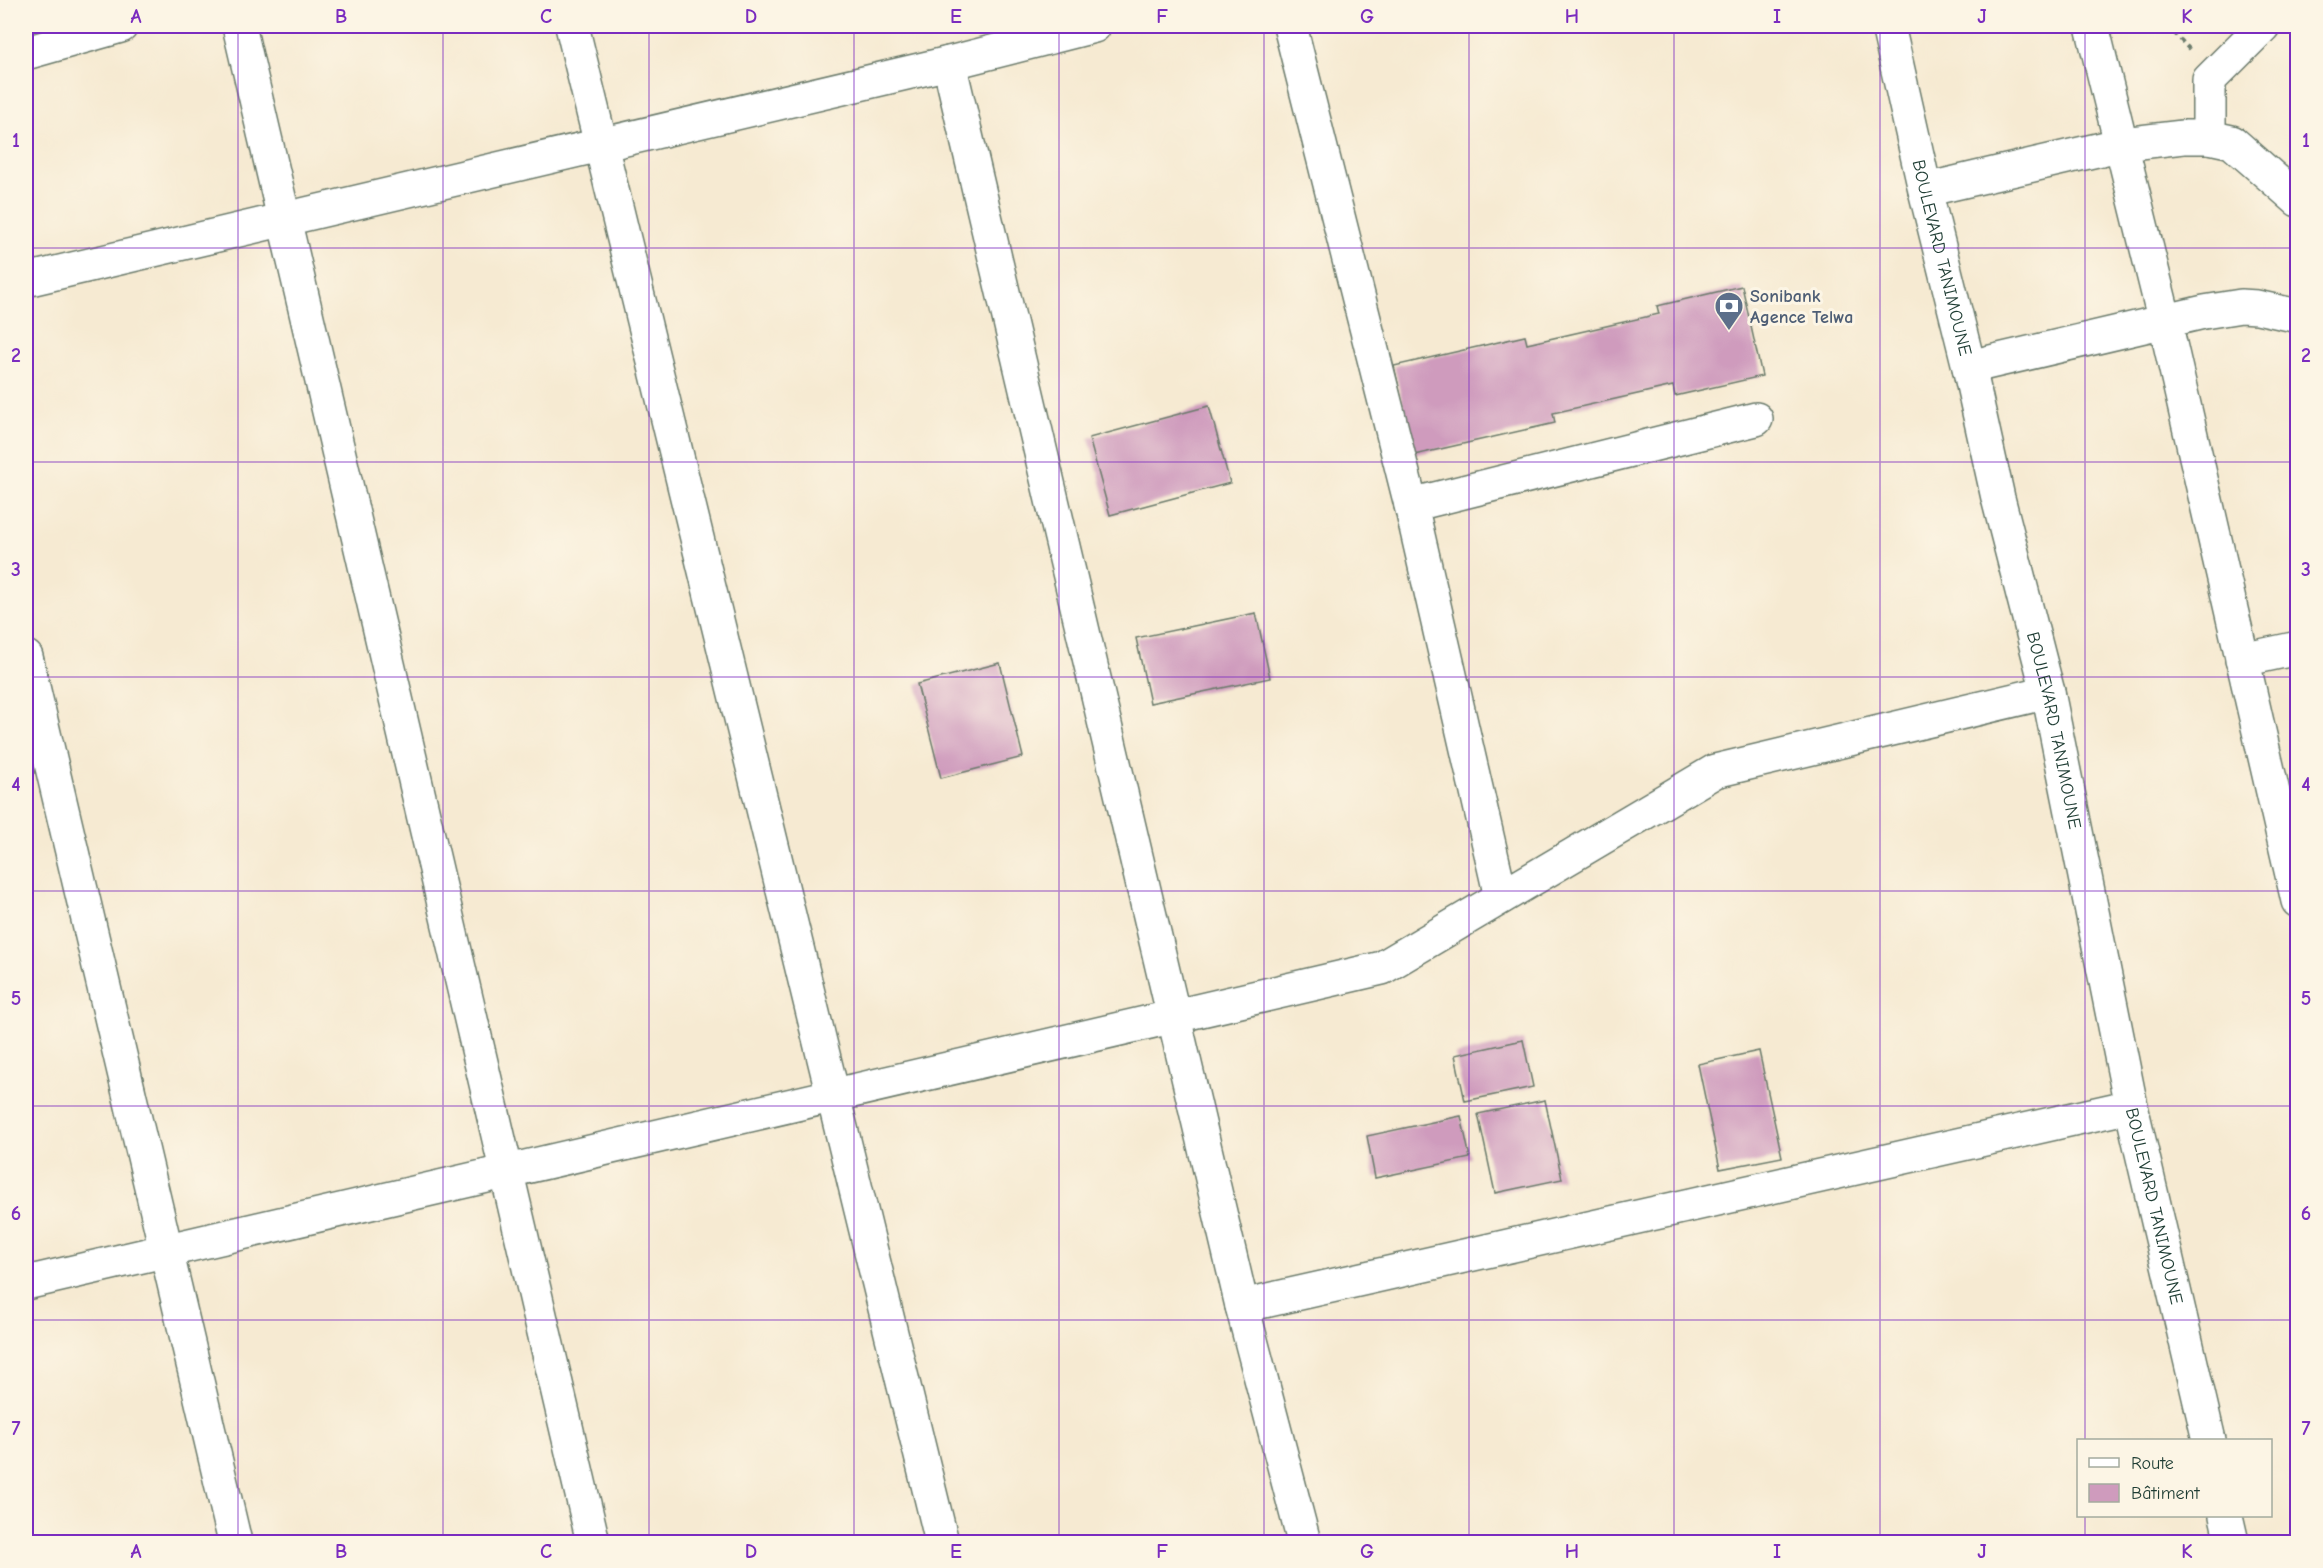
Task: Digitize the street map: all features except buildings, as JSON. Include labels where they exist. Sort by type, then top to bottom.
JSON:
[{"type":"street","points":[[26,53],[121,26]]},
{"type":"street","points":[[238,26],[593,1542]]},
{"type":"street","points":[[572,26],[942,1542]]},
{"type":"street","points":[[26,280],[950,63],[1094,26]]},
{"type":"street","points":[[1290,26],[1411,505],[1501,897]]},
{"type":"street","name":"BOULEVARD TANIMOUNE","points":[[1888,26],[1924,190],[1969,367],[1998,498],[2048,692],[2132,1106],[2209,1439]]},
{"type":"street","points":[[2092,26],[2165,322],[2298,901]]},
{"type":"street","points":[[2209,137],[2210,80],[2230,41],[2263,26]]},
{"type":"street","points":[[950,63],[1242,1306],[1304,1542]]},
{"type":"street","points":[[1924,190],[2122,144],[2183,137],[2209,137],[2232,142],[2298,200]]},
{"type":"street","points":[[1969,367],[2204,312],[2241,306],[2298,316]]},
{"type":"street","points":[[1411,505],[1756,419]]},
{"type":"street","points":[[2242,660],[2298,648]]},
{"type":"street","points":[[26,657],[235,1542]]},
{"type":"street","points":[[26,1283],[1382,968],[1715,771],[2048,692]]},
{"type":"street","points":[[1242,1306],[2132,1106]]},
{"type":"street","points":[[2226,1517],[2232,1542]]},
{"type":"place","name":"Sonibank Agence Telwa","points":[[1729,332]]}]
